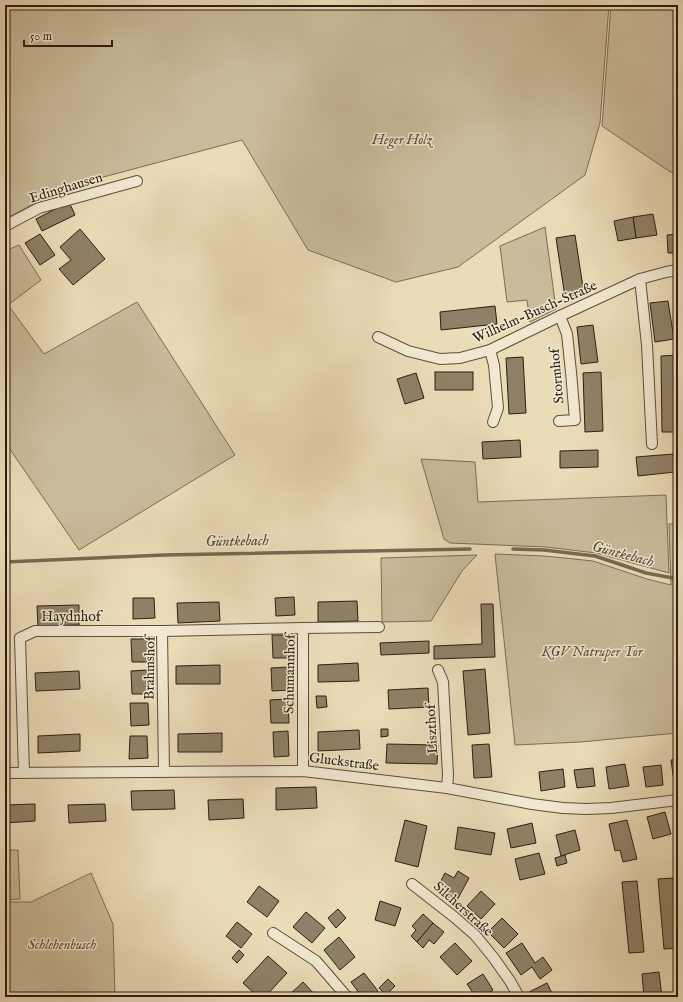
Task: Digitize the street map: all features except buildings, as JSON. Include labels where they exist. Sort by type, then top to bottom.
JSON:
[{"type":"street","name":"Edinghausen","points":[[5,226],[39,208],[137,181]]},
{"type":"street","name":"Wilhelm-Busch-Straße","points":[[378,338],[408,351],[440,359],[460,358],[490,350],[640,279],[678,270]]},
{"type":"street","points":[[640,279],[647,344],[652,444]]},
{"type":"street","name":"Stormhof","points":[[559,421],[574,420],[567,334],[560,316]]},
{"type":"street","points":[[490,350],[494,365],[498,408],[493,422]]},
{"type":"street","name":"Schumannhof","points":[[303,771],[303,628],[379,627]]},
{"type":"street","name":"Brahmshof","points":[[164,772],[162,631],[303,628]]},
{"type":"street","name":"Haydnhof","points":[[24,773],[20,638],[35,631],[162,631]]},
{"type":"street","name":"Liszthof","points":[[438,670],[443,682],[448,775],[447,788]]},
{"type":"street","name":"Gluckstraße","points":[[5,773],[303,771],[447,788],[532,804],[563,808],[611,808],[678,800]]},
{"type":"street","name":"Silcherstraße","points":[[412,884],[454,916],[475,935],[497,963],[519,997]]},
{"type":"street","points":[[273,933],[316,961],[347,997]]},
{"type":"green space","name":"Heger Holz","points":[[5,5],[609,5],[600,123],[585,175],[458,267],[396,282],[308,250],[242,140],[66,187],[5,219]]},
{"type":"green space","points":[[611,5],[678,5],[678,175],[669,171],[602,126]]},
{"type":"green space","points":[[545,227],[556,309],[530,322],[527,300],[507,302],[500,246]]},
{"type":"green space","points":[[19,245],[41,280],[8,305],[44,354],[137,302],[235,455],[79,550],[5,442],[5,251]]},
{"type":"green space","points":[[421,459],[475,462],[478,502],[666,495],[669,573],[596,553],[546,547],[450,543],[444,539]]},
{"type":"green space","name":"KGV Natruper Tor","points":[[669,524],[678,524],[678,733],[580,742],[515,745],[495,554],[545,556],[593,561],[647,579],[671,585]]},
{"type":"green space","points":[[477,555],[462,571],[431,621],[382,622],[381,558]]},
{"type":"green space","points":[[5,850],[18,850],[20,899],[5,900]]},
{"type":"green space","name":"Schlehenbusch","points":[[91,873],[113,924],[115,997],[5,997],[5,902],[31,902]]},
{"type":"waterway","name":"Güntkebach","points":[[5,562],[164,555],[470,549]]},
{"type":"waterway","name":"Güntkebach","points":[[513,549],[544,550],[595,556],[646,573],[678,579]]}]
